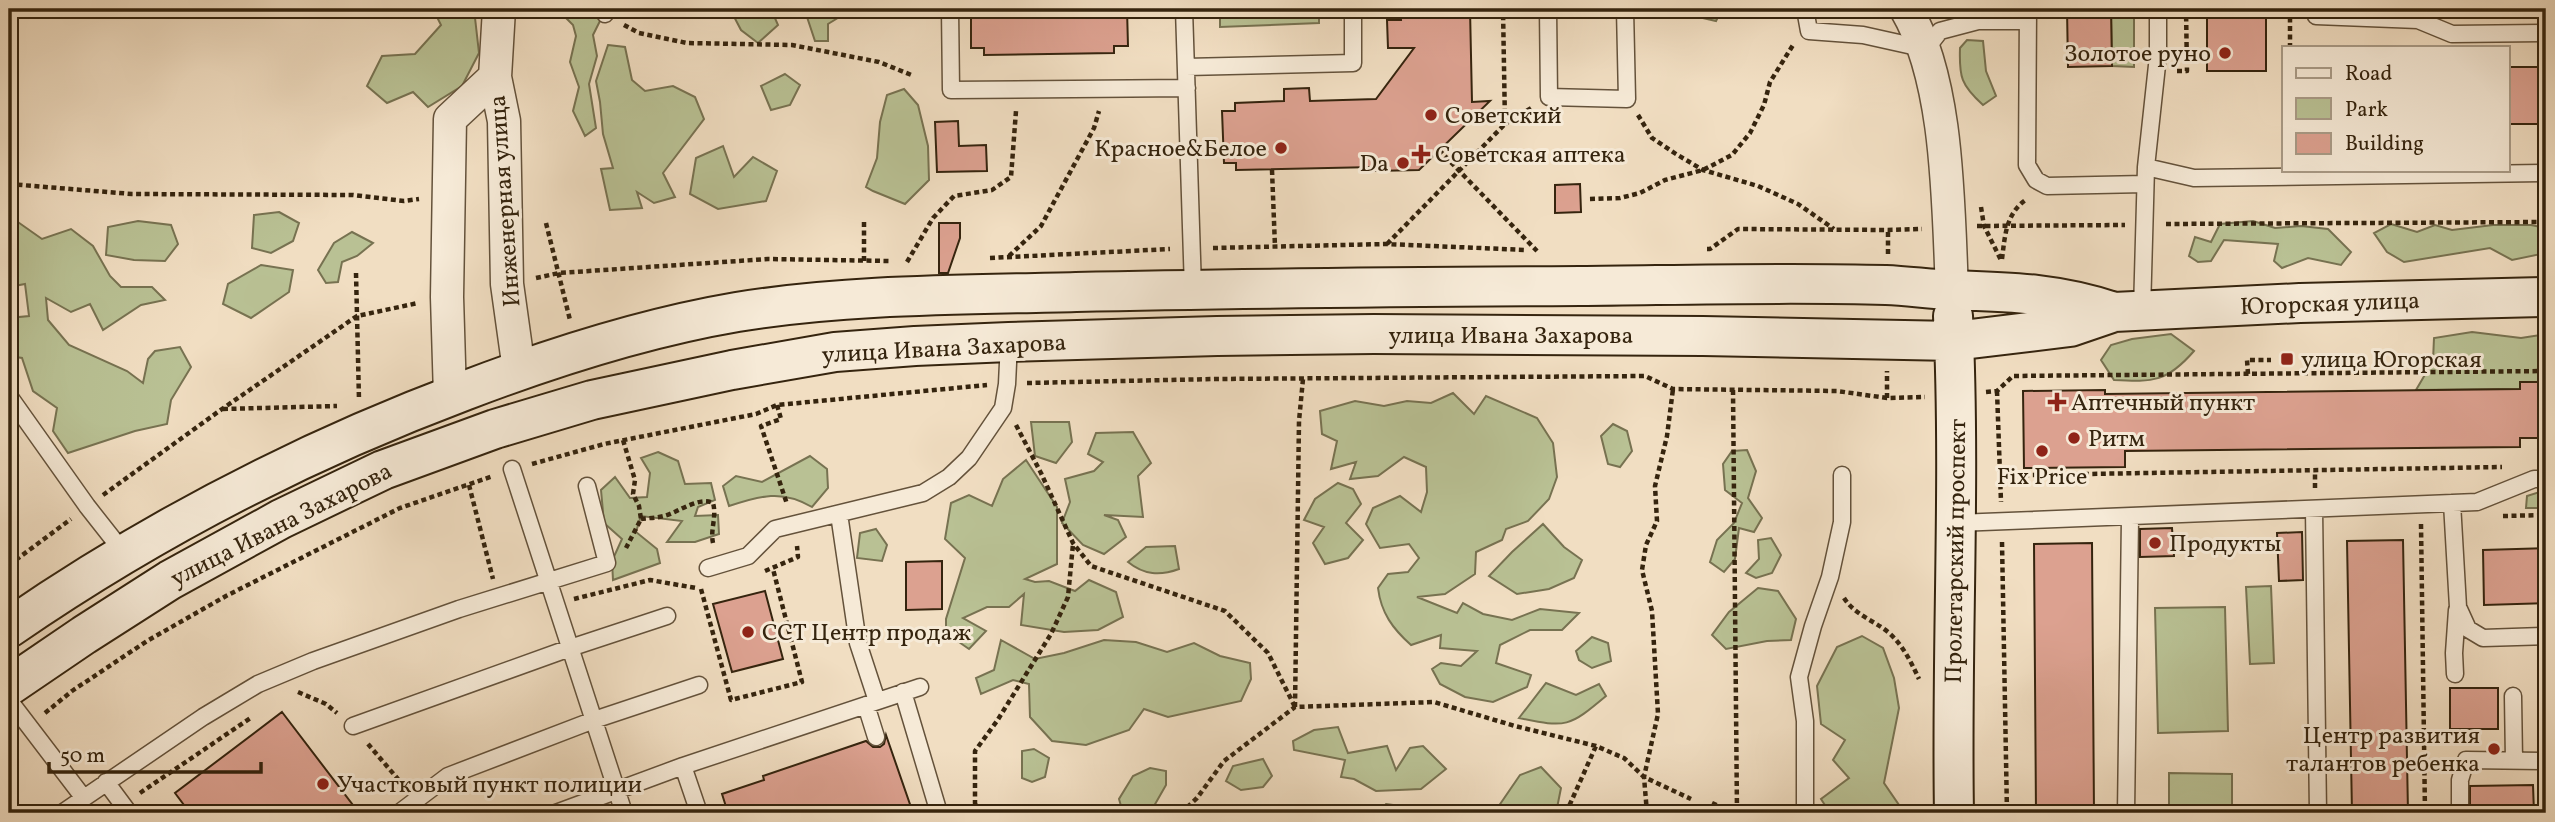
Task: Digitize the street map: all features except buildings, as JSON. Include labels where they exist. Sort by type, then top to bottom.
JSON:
[{"type":"main road","name":"улица Ивана Захарова","points":[[9,628],[124,553],[301,459],[363,418],[450,396],[578,350],[646,332],[737,313],[826,301],[1193,289],[1887,285],[1952,289]]},
{"type":"main road","name":"Югорская улица","points":[[1952,289],[2045,294],[2128,311]]},
{"type":"main road","name":"Пролетарский проспект","points":[[1952,289],[1957,394],[1957,523],[1952,699],[1954,813]]},
{"type":"main road","name":"Югорская улица","points":[[1954,341],[2070,327],[2128,311],[2300,303],[2546,297]]},
{"type":"main road","name":"улица Ивана Захарова","points":[[9,686],[170,580],[281,519],[383,470],[495,429],[593,400],[732,370],[835,352],[915,346],[1217,336],[1703,336],[1954,341]]},
{"type":"main road","points":[[450,396],[468,416],[495,429],[511,400],[519,370]]},
{"type":"street","points":[[495,77],[499,9]]},
{"type":"street","points":[[1906,9],[1926,49],[1945,159],[1952,289]]},
{"type":"street","name":"Инженерная улица","points":[[450,396],[447,196],[450,119],[495,77]]},
{"type":"street","name":"Инженерная улица","points":[[495,77],[504,121],[507,284],[519,370]]},
{"type":"lane","points":[[950,9],[951,90],[1187,88]]},
{"type":"lane","points":[[1184,9],[1193,289]]},
{"type":"lane","points":[[1186,67],[1353,63],[1353,9]]},
{"type":"lane","points":[[1548,9],[1549,97],[1628,99],[1625,9]]},
{"type":"lane","points":[[1805,9],[1809,31],[1863,35],[1926,49],[1940,31],[1978,15],[2028,15],[2027,165],[2036,180],[2047,186],[2145,184]]},
{"type":"lane","points":[[2128,311],[2144,224],[2146,167],[2158,55],[2158,9]]},
{"type":"lane","points":[[2316,9],[2316,16],[2418,20],[2452,34],[2546,33]]},
{"type":"lane","points":[[2146,167],[2194,178],[2546,173]]},
{"type":"lane","points":[[713,567],[748,556],[775,529],[923,493],[949,477],[969,458],[1003,408],[1009,342]]},
{"type":"lane","points":[[9,396],[124,553]]},
{"type":"lane","points":[[512,469],[624,813]]},
{"type":"lane","points":[[1805,813],[1805,721],[1799,677],[1830,577],[1842,522],[1842,475]]},
{"type":"lane","points":[[1957,523],[2477,502],[2535,479],[2546,479]]},
{"type":"lane","points":[[62,813],[202,717],[258,684],[313,661],[498,597],[607,563],[587,486]]},
{"type":"lane","points":[[2452,503],[2458,607],[2455,674]]},
{"type":"lane","points":[[2314,509],[2318,813]]},
{"type":"lane","points":[[839,514],[858,643],[872,703],[876,737]]},
{"type":"lane","points":[[2126,813],[2130,518]]},
{"type":"lane","points":[[2458,607],[2468,629],[2483,638],[2546,636]]},
{"type":"lane","points":[[353,726],[667,616]]},
{"type":"lane","points":[[399,813],[448,776],[594,720],[699,685]]},
{"type":"lane","points":[[556,813],[683,766],[920,687]]},
{"type":"lane","points":[[903,692],[939,813]]},
{"type":"lane","points":[[2513,696],[2514,761]]},
{"type":"lane","points":[[9,700],[83,797]]},
{"type":"lane","points":[[2459,813],[2460,780],[2466,760],[2546,761]]},
{"type":"lane","points":[[683,766],[699,813]]},
{"type":"lane","points":[[106,782],[126,809]]},
{"type":"path","points":[[1503,9],[1505,124]]},
{"type":"path","points":[[2186,9],[2187,71]]},
{"type":"path","points":[[2290,9],[2290,46]]},
{"type":"path","points":[[604,12],[639,33],[687,43],[792,45],[879,62],[914,76]]},
{"type":"path","points":[[1590,199],[1620,198],[1640,193],[1665,180],[1703,170],[1732,155],[1750,133],[1764,105],[1770,82],[1789,49],[1809,31]]},
{"type":"path","points":[[1008,257],[1041,226],[1058,198],[1094,128],[1106,89]]},
{"type":"path","points":[[907,262],[933,218],[954,196],[992,190],[1011,177],[1016,90]]},
{"type":"path","points":[[1386,244],[1505,124],[1549,97]]},
{"type":"path","points":[[1628,99],[1652,138],[1703,170],[1758,186],[1798,204],[1835,230]]},
{"type":"path","points":[[1440,150],[1537,251]]},
{"type":"path","points":[[1272,170],[1275,247]]},
{"type":"path","points":[[9,184],[132,194],[353,195],[404,201],[447,196]]},
{"type":"path","points":[[864,222],[864,261]]},
{"type":"path","points":[[1697,249],[1710,248],[1738,229],[1888,230],[2144,224],[2546,222]]},
{"type":"path","points":[[546,223],[578,350]]},
{"type":"path","points":[[981,258],[1192,248],[1386,244],[1550,251]]},
{"type":"path","points":[[507,284],[559,273],[768,259],[919,261]]},
{"type":"path","points":[[222,409],[363,418],[356,273]]},
{"type":"path","points":[[9,565],[222,409],[357,316],[447,297]]},
{"type":"path","points":[[2248,373],[2247,360],[2271,360]]},
{"type":"path","points":[[2007,813],[1997,391],[2013,376],[2546,371]]},
{"type":"path","points":[[30,726],[72,691],[147,641],[226,596],[400,508],[512,469],[623,440],[756,414],[777,405],[1007,384],[1645,376],[1673,389],[1837,391],[1887,398]]},
{"type":"path","points":[[1295,707],[1299,421],[1303,379]]},
{"type":"path","points":[[1647,813],[1644,777],[1658,714],[1652,611],[1642,570],[1646,545],[1657,521],[1655,486],[1667,436],[1673,389]]},
{"type":"path","points":[[1712,803],[1736,813],[1733,390]]},
{"type":"path","points":[[1003,408],[1014,421],[1041,473],[1073,543],[1091,566],[1224,611],[1268,653],[1295,707]]},
{"type":"path","points":[[623,440],[635,480],[633,494],[639,506],[640,519],[624,553]]},
{"type":"path","points":[[1999,472],[2026,475],[2511,467]]},
{"type":"path","points":[[469,485],[498,597]]},
{"type":"path","points":[[640,519],[663,516],[708,500],[713,503],[716,512],[710,529],[713,567]]},
{"type":"path","points":[[2421,519],[2425,813]]},
{"type":"path","points":[[978,813],[975,803],[975,751],[1031,666],[1068,597],[1073,543]]},
{"type":"path","points":[[556,604],[650,580],[701,589],[731,700],[802,682],[773,569]]},
{"type":"path","points":[[618,575],[620,587]]},
{"type":"path","points":[[1830,577],[1851,608],[1889,633],[1906,652],[1923,688]]},
{"type":"path","points":[[288,696],[308,688]]},
{"type":"path","points":[[1181,813],[1197,798],[1224,761],[1295,707],[1434,702],[1596,746],[1625,758],[1644,777],[1691,799]]},
{"type":"path","points":[[126,809],[258,712]]},
{"type":"path","points":[[1566,813],[1596,746]]},
{"type":"green space","points":[[433,9],[474,9],[479,53],[462,86],[428,107],[413,92],[387,103],[367,86],[382,56],[415,54],[441,25]]},
{"type":"green space","points":[[557,9],[601,9],[603,15],[593,35],[597,56],[589,84],[596,128],[585,136],[573,111],[579,87],[570,62],[576,36],[573,25]]},
{"type":"green space","points":[[730,9],[771,9],[778,25],[758,43],[741,30]]},
{"type":"green space","points":[[810,9],[844,9],[846,13],[828,24],[828,41],[815,41],[806,14]]},
{"type":"green space","points":[[1220,9],[1319,9],[1319,23],[1220,27]]},
{"type":"green space","points":[[1705,9],[1722,9],[1716,21],[1698,17]]},
{"type":"green space","points":[[2111,9],[2134,9],[2134,67],[2112,66]]},
{"type":"green space","points":[[1967,40],[1983,41],[1986,71],[1996,96],[1983,105],[1970,92],[1961,74],[1960,48]]},
{"type":"green space","points":[[608,45],[625,47],[632,80],[645,91],[673,86],[695,97],[704,119],[663,173],[675,197],[654,203],[637,192],[642,208],[610,210],[601,169],[613,168],[603,134],[596,81]]},
{"type":"green space","points":[[785,74],[800,85],[790,105],[771,110],[761,86]]},
{"type":"green space","points":[[904,89],[918,105],[928,146],[929,180],[905,204],[866,187],[877,158],[880,122],[887,95]]},
{"type":"green space","points":[[723,146],[734,177],[753,157],[777,171],[766,201],[718,209],[690,194],[696,158]]},
{"type":"green space","points":[[279,212],[299,223],[293,241],[271,253],[252,248],[254,215]]},
{"type":"green space","points":[[15,220],[42,239],[71,229],[93,246],[110,276],[121,287],[152,287],[165,300],[141,305],[103,330],[90,304],[71,312],[46,298],[48,320],[69,345],[127,371],[143,383],[148,359],[155,351],[180,347],[191,367],[171,400],[167,424],[135,431],[68,453],[53,431],[57,408],[33,391],[22,358],[9,356],[9,318],[29,316],[25,284],[9,287],[9,248],[15,251]]},
{"type":"green space","points":[[138,221],[171,225],[178,244],[165,261],[134,260],[106,255],[108,227]]},
{"type":"green space","points":[[2253,221],[2275,228],[2301,226],[2328,229],[2351,252],[2341,265],[2308,258],[2282,268],[2274,261],[2278,244],[2224,240],[2211,261],[2198,262],[2189,256],[2195,237],[2211,242],[2220,224]]},
{"type":"green space","points":[[2391,224],[2417,232],[2435,225],[2452,230],[2493,225],[2531,225],[2546,228],[2546,253],[2512,260],[2490,248],[2404,262],[2387,252],[2374,233]]},
{"type":"green space","points":[[352,232],[373,243],[357,256],[342,262],[338,282],[326,283],[318,270],[334,243]]},
{"type":"green space","points":[[261,265],[293,270],[289,292],[251,318],[223,304],[228,284]]},
{"type":"green space","points":[[2472,332],[2521,338],[2546,334],[2546,382],[2520,382],[2520,389],[2416,390],[2433,361],[2434,338]]},
{"type":"green space","points":[[2171,334],[2194,351],[2176,369],[2159,378],[2140,381],[2114,380],[2101,360],[2111,345],[2132,339]]},
{"type":"green space","points":[[1453,393],[1474,414],[1486,396],[1537,418],[1553,443],[1557,477],[1549,499],[1528,521],[1506,529],[1502,540],[1476,552],[1475,574],[1445,594],[1417,597],[1457,613],[1463,603],[1483,614],[1512,620],[1540,609],[1579,613],[1562,630],[1530,630],[1500,645],[1496,663],[1531,675],[1527,687],[1493,702],[1465,697],[1440,684],[1432,669],[1441,663],[1461,666],[1477,651],[1440,648],[1441,635],[1411,645],[1389,620],[1382,605],[1378,588],[1388,574],[1408,572],[1419,558],[1409,544],[1380,548],[1366,524],[1373,508],[1400,496],[1421,512],[1427,492],[1426,467],[1404,457],[1378,476],[1350,479],[1356,462],[1331,469],[1337,441],[1322,434],[1320,411],[1355,401],[1384,406],[1407,401],[1431,403]]},
{"type":"green space","points":[[1031,422],[1069,422],[1072,442],[1056,463],[1035,456]]},
{"type":"green space","points":[[1613,424],[1627,431],[1632,451],[1620,467],[1608,464],[1601,436]]},
{"type":"green space","points":[[1133,432],[1151,463],[1138,476],[1143,517],[1104,515],[1118,520],[1126,537],[1104,554],[1083,545],[1062,523],[1070,502],[1065,479],[1094,471],[1103,462],[1088,454],[1096,433]]},
{"type":"green space","points":[[1747,450],[1756,471],[1748,498],[1762,518],[1754,532],[1739,528],[1735,559],[1724,572],[1710,562],[1717,540],[1734,523],[1742,503],[1725,490],[1723,464],[1732,451]]},
{"type":"green space","points":[[658,452],[678,461],[685,484],[711,483],[715,500],[698,507],[695,516],[718,515],[719,534],[695,542],[667,542],[682,521],[641,516],[636,532],[657,549],[660,563],[613,580],[612,561],[622,539],[604,523],[601,490],[615,477],[630,498],[647,497],[650,473],[641,458]]},
{"type":"green space","points":[[810,456],[827,469],[828,488],[812,507],[781,496],[751,499],[729,506],[723,486],[736,476],[762,482]]},
{"type":"green space","points":[[1026,460],[1057,507],[1057,564],[1025,579],[1035,582],[1049,581],[1075,591],[1089,580],[1116,592],[1123,617],[1098,630],[1064,632],[1021,625],[1024,594],[1009,607],[987,607],[963,618],[986,631],[969,649],[946,633],[946,619],[965,558],[945,539],[951,503],[969,495],[992,506],[1003,479]]},
{"type":"green space","points":[[1338,483],[1353,489],[1361,504],[1346,523],[1363,540],[1348,558],[1325,564],[1313,543],[1324,527],[1304,520],[1315,499]]},
{"type":"green space","points":[[2546,490],[2546,508],[2526,508],[2527,496]]},
{"type":"green space","points":[[1543,524],[1564,547],[1582,560],[1574,578],[1549,589],[1517,594],[1489,576],[1512,552]]},
{"type":"green space","points":[[876,529],[887,545],[882,561],[857,558],[860,533]]},
{"type":"green space","points":[[1771,538],[1781,555],[1772,573],[1756,578],[1746,573],[1759,559],[1758,540]]},
{"type":"green space","points":[[1175,546],[1179,569],[1152,573],[1140,570],[1128,562],[1146,547]]},
{"type":"green space","points":[[2271,586],[2274,663],[2250,664],[2246,587]]},
{"type":"green space","points":[[1758,588],[1778,591],[1796,619],[1791,640],[1767,641],[1726,649],[1712,635],[1729,612]]},
{"type":"green space","points":[[2225,607],[2228,731],[2158,733],[2155,608]]},
{"type":"green space","points":[[1862,636],[1883,648],[1894,678],[1899,708],[1884,783],[1899,805],[1897,813],[1830,813],[1821,799],[1849,778],[1833,760],[1845,740],[1821,724],[1817,686],[1837,647]]},
{"type":"green space","points":[[1592,637],[1608,643],[1611,661],[1592,668],[1579,660],[1576,651]]},
{"type":"green space","points":[[1001,640],[1035,659],[1104,640],[1136,642],[1167,652],[1194,643],[1220,656],[1250,663],[1251,679],[1241,701],[1168,717],[1144,709],[1129,730],[1086,745],[1052,741],[1030,717],[1029,684],[1013,680],[981,694],[976,678],[994,670]]},
{"type":"green space","points":[[1546,683],[1576,695],[1599,684],[1606,696],[1584,714],[1567,722],[1558,724],[1519,718]]},
{"type":"green space","points":[[1338,727],[1348,753],[1387,746],[1396,770],[1410,748],[1423,746],[1446,769],[1421,789],[1376,791],[1354,779],[1341,777],[1345,760],[1294,750],[1293,741],[1314,730]]},
{"type":"green space","points":[[1034,749],[1049,758],[1045,777],[1032,782],[1022,778],[1022,751]]},
{"type":"green space","points":[[1263,759],[1272,776],[1263,787],[1241,790],[1226,781],[1233,766]]},
{"type":"green space","points":[[1541,767],[1561,788],[1556,813],[1494,813],[1520,775]]},
{"type":"green space","points":[[1150,768],[1166,771],[1166,785],[1150,813],[1123,813],[1119,799],[1133,776]]},
{"type":"green space","points":[[2169,773],[2232,774],[2232,813],[2169,813]]},
{"type":"green space","points":[[1386,804],[1407,807],[1410,813],[1379,813]]},
{"type":"place","name":"Золотое руно","points":[[2225,53]]},
{"type":"place","name":"Советский","points":[[1431,115]]},
{"type":"place","name":"Красное&Белое","points":[[1281,148]]},
{"type":"place","name":"Советская аптека","points":[[1421,154]]},
{"type":"place","name":"Da","points":[[1403,163]]},
{"type":"place","name":"улица Югорская","points":[[2287,359]]},
{"type":"place","name":"Аптечный пункт","points":[[2057,402]]},
{"type":"place","name":"Ритм","points":[[2074,438]]},
{"type":"place","name":"Fix Price","points":[[2042,451]]},
{"type":"place","name":"Продукты","points":[[2155,543]]},
{"type":"place","name":"CCТ Центр продаж","points":[[748,632]]},
{"type":"place","name":"Центр развития талантов ребенка","points":[[2494,749]]},
{"type":"place","name":"Участковый пункт полиции","points":[[323,784]]}]
